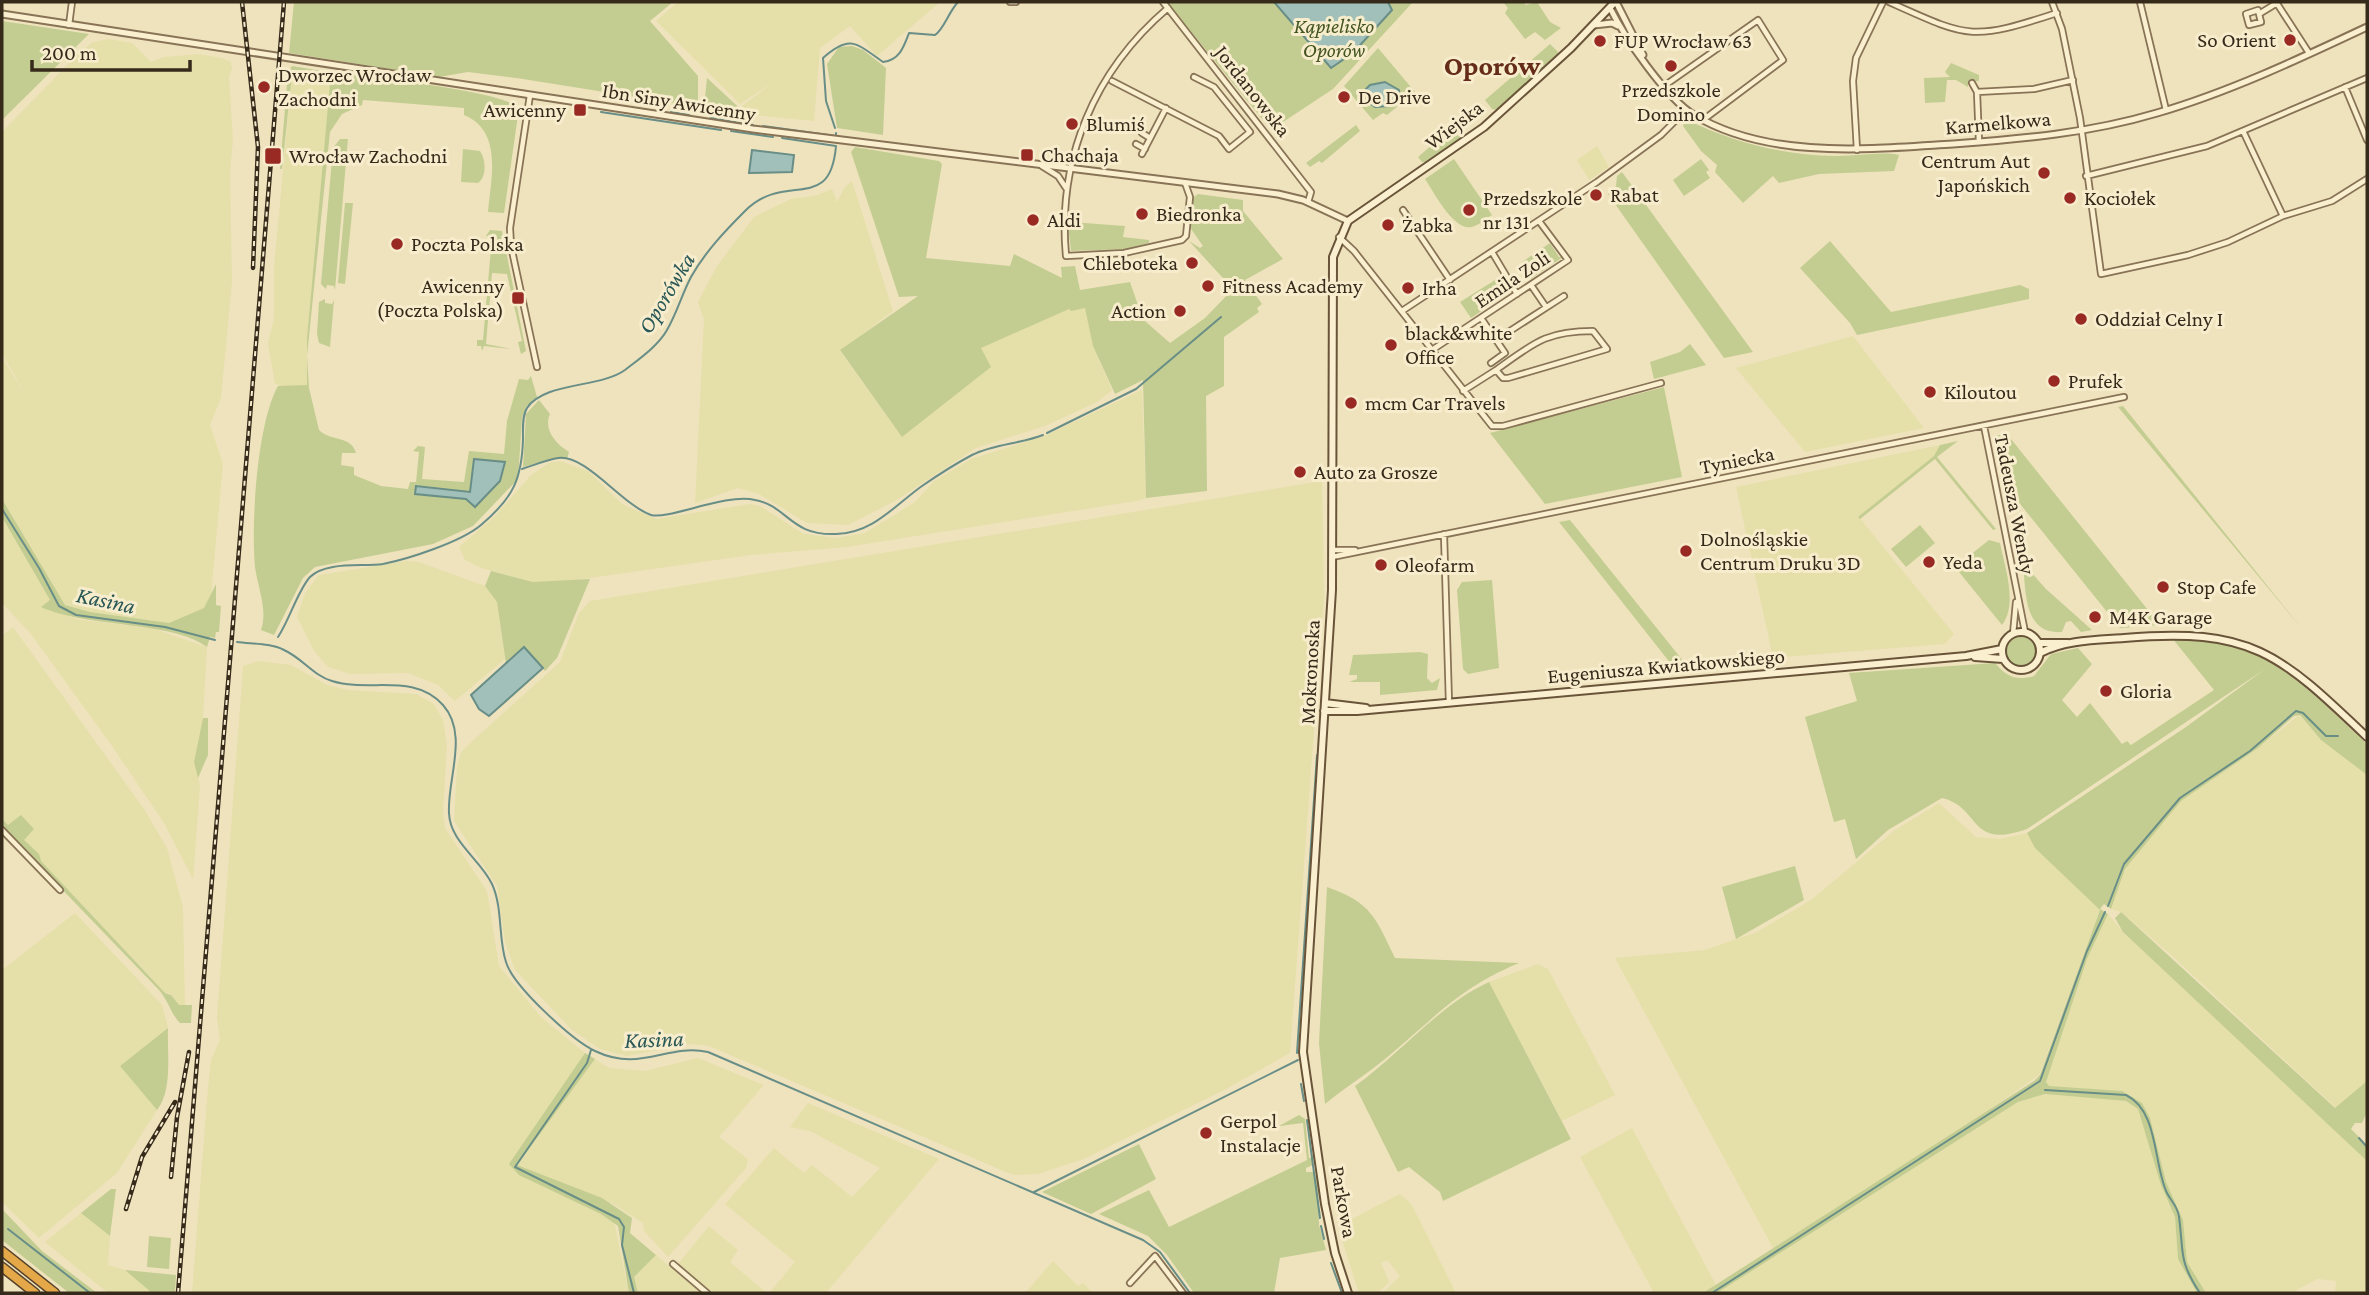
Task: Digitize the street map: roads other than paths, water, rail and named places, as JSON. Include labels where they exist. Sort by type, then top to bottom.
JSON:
[{"type":"highway","points":[[2,1251],[55,1293]]},
{"type":"highway","points":[[2,1267],[35,1293]]},
{"type":"main road","name":"Wiejska","points":[[1340,234],[1348,221],[1484,127],[1594,25],[1608,5],[1615,2]]},
{"type":"main road","name":"Mokronoska","points":[[1311,1115],[1303,1039],[1325,707],[1332,553],[1331,267],[1340,234]]},
{"type":"main road","points":[[2039,643],[2040,653],[2034,666],[2024,671],[2013,669],[2003,659],[2002,649],[2013,634],[2025,632],[2039,643],[2187,634],[2241,643],[2273,657],[2301,675],[2367,737]]},
{"type":"main road","points":[[2040,653],[2068,643]]},
{"type":"main road","name":"Eugeniusza Kwiatkowskiego","points":[[1325,707],[1368,709],[1449,703],[1966,656],[2002,649]]},
{"type":"main road","name":"Eugeniusza Kwiatkowskiego","points":[[1966,656],[2003,659]]},
{"type":"main road","name":"Parkowa","points":[[1311,1115],[1333,1242],[1348,1293]]},
{"type":"street","points":[[69,25],[72,2]]},
{"type":"street","name":"Jordanowska","points":[[1163,2],[1311,192],[1308,202]]},
{"type":"street","name":"Karmelkowa","points":[[1615,2],[1644,58]]},
{"type":"street","points":[[1857,150],[1853,81],[1856,58],[1883,2]]},
{"type":"street","points":[[1893,2],[1947,28],[1967,33],[1995,32],[2056,13]]},
{"type":"street","points":[[2052,2],[2073,80],[2101,274],[2188,255],[2228,242],[2283,216],[2332,201],[2367,179]]},
{"type":"street","points":[[2140,2],[2166,110]]},
{"type":"street","points":[[2259,14],[2276,2],[2309,53]]},
{"type":"street","name":"Karmelkowa","points":[[1608,5],[1620,27],[1664,86],[1686,110],[1703,120],[1771,142],[1812,148],[1857,150],[1979,142],[2081,131],[2166,110],[2367,27]]},
{"type":"street","points":[[1168,8],[1133,40],[1105,77],[1083,120],[1066,189],[1066,256],[1126,253],[1182,240],[1186,236],[1190,197],[1185,183]]},
{"type":"street","name":"Ibn Siny Awicenny","points":[[2,14],[753,130],[1278,194],[1308,202],[1348,221]]},
{"type":"street","points":[[1664,86],[1758,20],[1783,60],[1703,120]]},
{"type":"street","points":[[1594,25],[1612,23],[1620,27]]},
{"type":"street","points":[[1112,81],[1219,136],[1229,149],[1250,132],[1214,87],[1194,77]]},
{"type":"street","points":[[2086,176],[2177,155],[2243,131],[2367,78]]},
{"type":"street","points":[[1977,92],[2034,89],[2073,80]]},
{"type":"street","points":[[1972,83],[1977,92],[1979,142]]},
{"type":"street","points":[[2345,87],[2367,140]]},
{"type":"street","points":[[530,94],[510,228],[511,246],[537,367]]},
{"type":"street","points":[[1136,144],[1143,151],[1166,108]]},
{"type":"street","points":[[1402,311],[1661,135],[1686,110]]},
{"type":"street","points":[[2243,131],[2283,216]]},
{"type":"street","points":[[1142,133],[1150,138]]},
{"type":"street","points":[[1042,166],[1058,176],[1066,189]]},
{"type":"street","points":[[1190,197],[1200,185]]},
{"type":"street","points":[[1403,210],[1450,280]]},
{"type":"street","name":"Emila Zoli","points":[[1432,350],[1568,260],[1539,220]]},
{"type":"street","points":[[1340,234],[1492,426],[1503,426],[1661,383]]},
{"type":"street","points":[[1492,252],[1517,294]]},
{"type":"street","points":[[1531,285],[1546,307]]},
{"type":"street","points":[[1496,340],[1564,296]]},
{"type":"street","points":[[1481,318],[1505,353],[1491,363]]},
{"type":"street","points":[[1463,391],[1548,335],[1566,331],[1592,331],[1607,349],[1508,378],[1503,378],[1496,370]]},
{"type":"street","name":"Tyniecka","points":[[1332,553],[1444,534],[2124,397]]},
{"type":"street","name":"Tadeusza Wendy","points":[[1984,426],[2025,632]]},
{"type":"street","points":[[1444,534],[1449,703]]},
{"type":"street","name":"Tadeusza Wendy","points":[[2013,634],[2015,587]]},
{"type":"street","points":[[2,830],[60,890]]},
{"type":"street","points":[[1130,1283],[1155,1256],[1183,1293]]},
{"type":"street","points":[[673,1264],[706,1293]]},
{"type":"water","name":"Kąpielisko Oporów","points":[[1274,2],[1388,2],[1392,10],[1353,53],[1331,68]]},
{"type":"water","points":[[1385,82],[1399,90],[1400,99],[1390,106],[1375,107],[1368,102],[1365,90],[1370,85]]},
{"type":"water","points":[[752,150],[794,155],[792,172],[749,173]]},
{"type":"water","points":[[474,459],[505,462],[500,481],[475,507],[466,499],[415,494],[416,486],[470,492]]},
{"type":"water","points":[[524,647],[543,668],[489,716],[479,709],[471,695]]},
{"type":"waterway","name":"Oporówka","points":[[835,128],[826,101],[823,58],[840,46],[853,44],[883,62],[889,61],[900,52],[909,33],[935,35],[958,2]]},
{"type":"waterway","points":[[601,112],[721,130]]},
{"type":"waterway","points":[[671,112],[689,115]]},
{"type":"waterway","points":[[710,118],[753,125]]},
{"type":"waterway","points":[[763,126],[836,136],[836,133]]},
{"type":"waterway","points":[[731,131],[773,137]]},
{"type":"waterway","name":"Oporówka","points":[[278,637],[306,583],[317,572],[335,567],[383,564],[420,554],[461,538],[492,515],[508,496],[518,477],[527,408],[546,394],[602,380],[625,370],[663,336],[697,268],[716,242],[745,211],[760,199],[776,193],[815,186],[825,180],[832,167],[836,146],[782,138]]},
{"type":"waterway","points":[[1047,433],[1136,389],[1221,317]]},
{"type":"waterway","points":[[522,469],[558,458],[569,459],[592,471],[628,501],[651,515],[671,514],[729,500],[755,500],[775,508],[799,526],[821,533],[836,534],[872,524],[922,486],[972,455],[989,448],[1043,435]]},
{"type":"waterway","name":"Kasina","points":[[2,509],[59,606],[76,615],[165,627],[215,640]]},
{"type":"waterway","name":"Kasina","points":[[237,642],[279,648],[332,681],[405,686],[431,695],[443,705],[451,717],[456,743],[449,800],[451,823],[460,842],[492,884],[498,903],[506,962],[531,998],[585,1045],[611,1057],[626,1059],[680,1051],[708,1052],[1143,1240],[1160,1252],[1190,1293]]},
{"type":"waterway","points":[[2108,906],[2124,864],[2180,798],[2250,751],[2296,711],[2303,713],[2326,736],[2338,736]]},
{"type":"waterway","points":[[1297,1053],[1317,755]]},
{"type":"waterway","points":[[1712,1293],[2040,1081],[2087,951],[2105,912]]},
{"type":"waterway","points":[[591,1050],[587,1063],[515,1167],[619,1219],[624,1227],[622,1245],[634,1293]]},
{"type":"waterway","points":[[1034,1192],[1298,1060]]},
{"type":"waterway","points":[[1301,1084],[1304,1101]]},
{"type":"waterway","points":[[2045,1090],[2126,1095],[2137,1103],[2150,1125],[2163,1181],[2178,1213],[2185,1264],[2200,1293]]},
{"type":"waterway","points":[[1307,1120],[1320,1218]]},
{"type":"waterway","points":[[2359,1138],[2367,1147]]},
{"type":"waterway","points":[[1321,1226],[1324,1239]]},
{"type":"waterway","points":[[8,1229],[90,1293]]},
{"type":"waterway","points":[[1331,1263],[1342,1293]]},
{"type":"railway","points":[[242,2],[258,147],[253,268]]},
{"type":"railway","points":[[178,1293],[284,2]]},
{"type":"railway","points":[[171,1177],[177,1117],[189,1052]]},
{"type":"railway","points":[[126,1209],[142,1157],[175,1102]]},
{"type":"place","name":"So Orient","points":[[2290,40]]},
{"type":"place","name":"FUP Wrocław 63","points":[[1600,41]]},
{"type":"place","name":"Przedszkole Domino","points":[[1671,66]]},
{"type":"place","name":"Dworzec Wrocław Zachodni","points":[[264,87]]},
{"type":"place","name":"De Drive","points":[[1344,97]]},
{"type":"place","name":"Awicenny","points":[[580,110]]},
{"type":"place","name":"Blumiś","points":[[1072,124]]},
{"type":"place","name":"Chachaja","points":[[1027,155]]},
{"type":"place","name":"Wrocław Zachodni","points":[[273,156]]},
{"type":"place","name":"Centrum Aut Japońskich","points":[[2044,173]]},
{"type":"place","name":"Rabat","points":[[1596,195]]},
{"type":"place","name":"Kociołek","points":[[2070,198]]},
{"type":"place","name":"Przedszkole nr 131","points":[[1469,210]]},
{"type":"place","name":"Biedronka","points":[[1142,214]]},
{"type":"place","name":"Aldi","points":[[1033,220]]},
{"type":"place","name":"Żabka","points":[[1388,225]]},
{"type":"place","name":"Poczta Polska","points":[[397,244]]},
{"type":"place","name":"Chleboteka","points":[[1192,263]]},
{"type":"place","name":"Fitness Academy","points":[[1208,286]]},
{"type":"place","name":"Irha","points":[[1408,288]]},
{"type":"place","name":"Awicenny (Poczta Polska)","points":[[518,298]]},
{"type":"place","name":"Action","points":[[1180,311]]},
{"type":"place","name":"Oddział Celny I","points":[[2081,319]]},
{"type":"place","name":"black&white Office","points":[[1391,345]]},
{"type":"place","name":"Prufek","points":[[2054,381]]},
{"type":"place","name":"Kiloutou","points":[[1930,392]]},
{"type":"place","name":"mcm Car Travels","points":[[1351,403]]},
{"type":"place","name":"Auto za Grosze","points":[[1300,472]]},
{"type":"place","name":"Dolnośląskie Centrum Druku 3D","points":[[1686,551]]},
{"type":"place","name":"Yeda","points":[[1929,562]]},
{"type":"place","name":"Oleofarm","points":[[1381,565]]},
{"type":"place","name":"Stop Cafe","points":[[2163,587]]},
{"type":"place","name":"M4K Garage","points":[[2095,617]]},
{"type":"place","name":"Gloria","points":[[2106,691]]},
{"type":"place","name":"Gerpol Instalacje","points":[[1206,1133]]},
{"type":"district","name":"Oporów","points":[[1492,65]]}]
